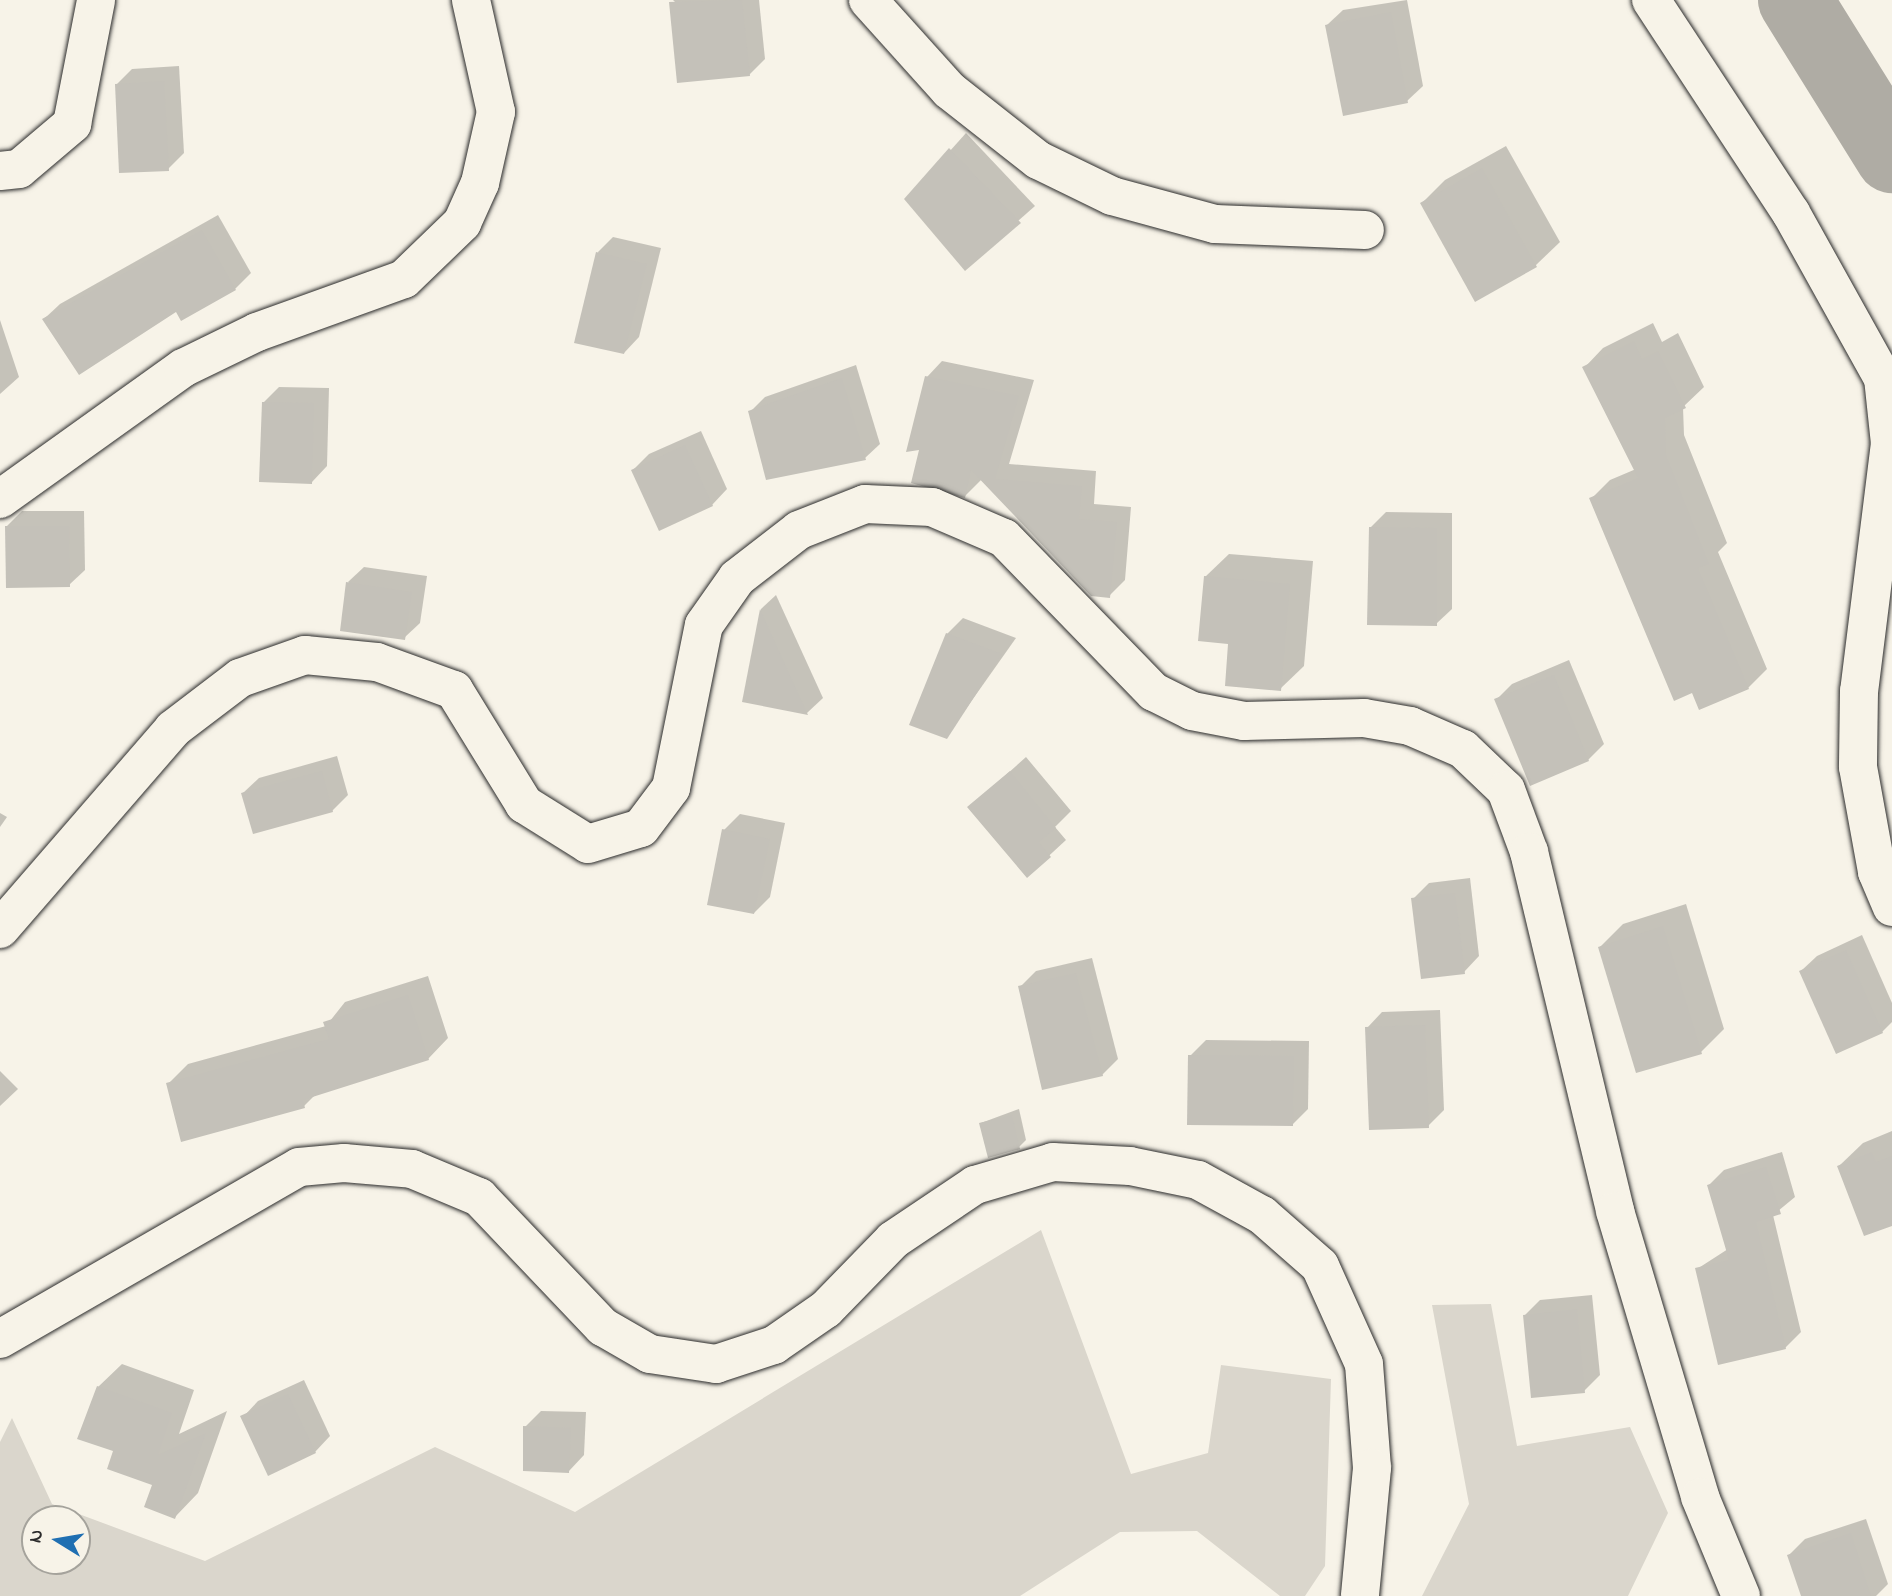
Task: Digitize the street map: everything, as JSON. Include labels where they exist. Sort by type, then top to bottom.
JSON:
[{"type":"street","points":[[0,171],[19,169],[72,124],[96,0]]},
{"type":"street","points":[[0,499],[183,368],[257,332],[404,279],[462,223],[480,183],[496,112],[471,0]]},
{"type":"street","points":[[868,0],[949,90],[1038,160],[1112,196],[1215,224],[1365,230]]},
{"type":"street","points":[[1651,0],[1791,213],[1883,378],[1890,443],[1859,691],[1858,767],[1877,872],[1892,907]]},
{"type":"street","points":[[0,929],[173,729],[240,678],[305,655],[377,662],[454,690],[524,804],[588,844],[641,828],[670,788],[704,625],[737,578],[799,530],[864,504],[932,507],[1004,538],[1123,666],[1173,702],[1244,721],[1364,719],[1410,726],[1464,749],[1506,790],[1529,852],[1615,1211],[1700,1497],[1741,1596]]},
{"type":"street","points":[[0,1339],[299,1167],[344,1163],[412,1168],[479,1197],[603,1327],[650,1354],[716,1364],[774,1345],[826,1309],[892,1240],[975,1185],[1053,1162],[1130,1166],[1198,1180],[1262,1215],[1320,1265],[1364,1364],[1372,1468],[1360,1596]]},
{"type":"shaded area","points":[[1041,1230],[1131,1474],[1208,1453],[1221,1365],[1331,1379],[1325,1566],[1305,1596],[1280,1596],[1197,1531],[1120,1532],[1020,1596],[0,1596],[0,1442],[12,1418],[55,1505],[21,1505],[21,1575],[91,1575],[91,1519],[205,1561],[435,1447],[575,1512]]},
{"type":"shaded area","points":[[1491,1304],[1517,1446],[1630,1427],[1668,1513],[1628,1596],[1422,1596],[1469,1504],[1432,1305]]},
{"type":"building","points":[[742,0],[750,76],[677,83],[669,2]]},
{"type":"building","points":[[1391,12],[1408,103],[1343,116],[1325,25]]},
{"type":"building","points":[[164,81],[169,171],[119,173],[115,84]]},
{"type":"building","points":[[949,148],[1021,223],[965,271],[904,199]]},
{"type":"building","points":[[1482,168],[1537,267],[1475,302],[1420,203]]},
{"type":"building","points":[[202,230],[236,290],[181,321],[176,312],[79,375],[42,319]]},
{"type":"building","points":[[596,252],[647,264],[624,354],[574,343]]},
{"type":"building","points":[[1634,341],[1642,359],[1658,351],[1686,408],[1665,418],[1666,455],[1709,564],[1698,568],[1749,689],[1699,710],[1692,693],[1674,701],[1589,498],[1638,478],[1582,367]]},
{"type":"building","points":[[925,376],[1019,396],[995,479],[1082,486],[1079,519],[1117,522],[1110,598],[1091,596],[971,470],[965,498],[911,483],[919,450],[906,452]]},
{"type":"building","points":[[842,378],[866,460],[766,480],[748,411]]},
{"type":"building","points":[[262,402],[314,403],[312,484],[259,482]]},
{"type":"building","points":[[685,445],[713,506],[659,531],[631,470]]},
{"type":"building","points":[[5,526],[69,526],[70,587],[6,588]]},
{"type":"building","points":[[1369,527],[1437,528],[1437,626],[1367,625]]},
{"type":"building","points":[[1204,576],[1290,584],[1281,691],[1225,686],[1228,644],[1198,641]]},
{"type":"building","points":[[346,582],[412,592],[405,640],[340,631]]},
{"type":"building","points":[[760,609],[808,715],[742,702]]},
{"type":"building","points":[[946,633],[1002,654],[947,739],[909,725]]},
{"type":"building","points":[[1554,675],[1589,761],[1530,786],[1494,699]]},
{"type":"building","points":[[322,771],[333,812],[253,834],[241,793]]},
{"type":"building","points":[[1010,771],[1056,828],[1039,842],[1051,857],[1027,878],[967,807]]},
{"type":"building","points":[[722,829],[770,839],[754,914],[707,905]]},
{"type":"building","points":[[1455,893],[1465,974],[1421,979],[1411,898]]},
{"type":"building","points":[[1663,926],[1702,1054],[1636,1073],[1598,947]]},
{"type":"building","points":[[1846,950],[1883,1033],[1836,1054],[1799,971]]},
{"type":"building","points":[[1076,973],[1103,1076],[1042,1090],[1018,986]]},
{"type":"building","points":[[408,995],[429,1060],[303,1100],[305,1108],[181,1142],[166,1083],[329,1039],[323,1022]]},
{"type":"building","points":[[1425,1025],[1429,1128],[1369,1130],[1365,1027]]},
{"type":"building","points":[[1188,1055],[1294,1056],[1293,1126],[1187,1125]]},
{"type":"building","points":[[1012,1115],[1020,1149],[988,1158],[979,1123]]},
{"type":"building","points":[[1872,1152],[1876,1162],[1892,1156],[1892,1226],[1864,1236],[1837,1166]]},
{"type":"building","points":[[1766,1167],[1781,1214],[1756,1222],[1786,1349],[1718,1365],[1695,1268],[1729,1260],[1707,1185]]},
{"type":"building","points":[[1577,1309],[1585,1393],[1531,1398],[1523,1315]]},
{"type":"building","points":[[97,1386],[172,1413],[158,1455],[206,1433],[175,1519],[144,1507],[152,1485],[107,1469],[113,1451],[77,1439]]},
{"type":"building","points":[[288,1394],[316,1453],[268,1476],[240,1416]]},
{"type":"building","points":[[523,1426],[571,1428],[569,1473],[523,1471]]},
{"type":"building","points":[[1851,1533],[1871,1596],[1801,1596],[1787,1555]]},
{"type":"waterway","points":[[1795,0],[1892,156]]}]
